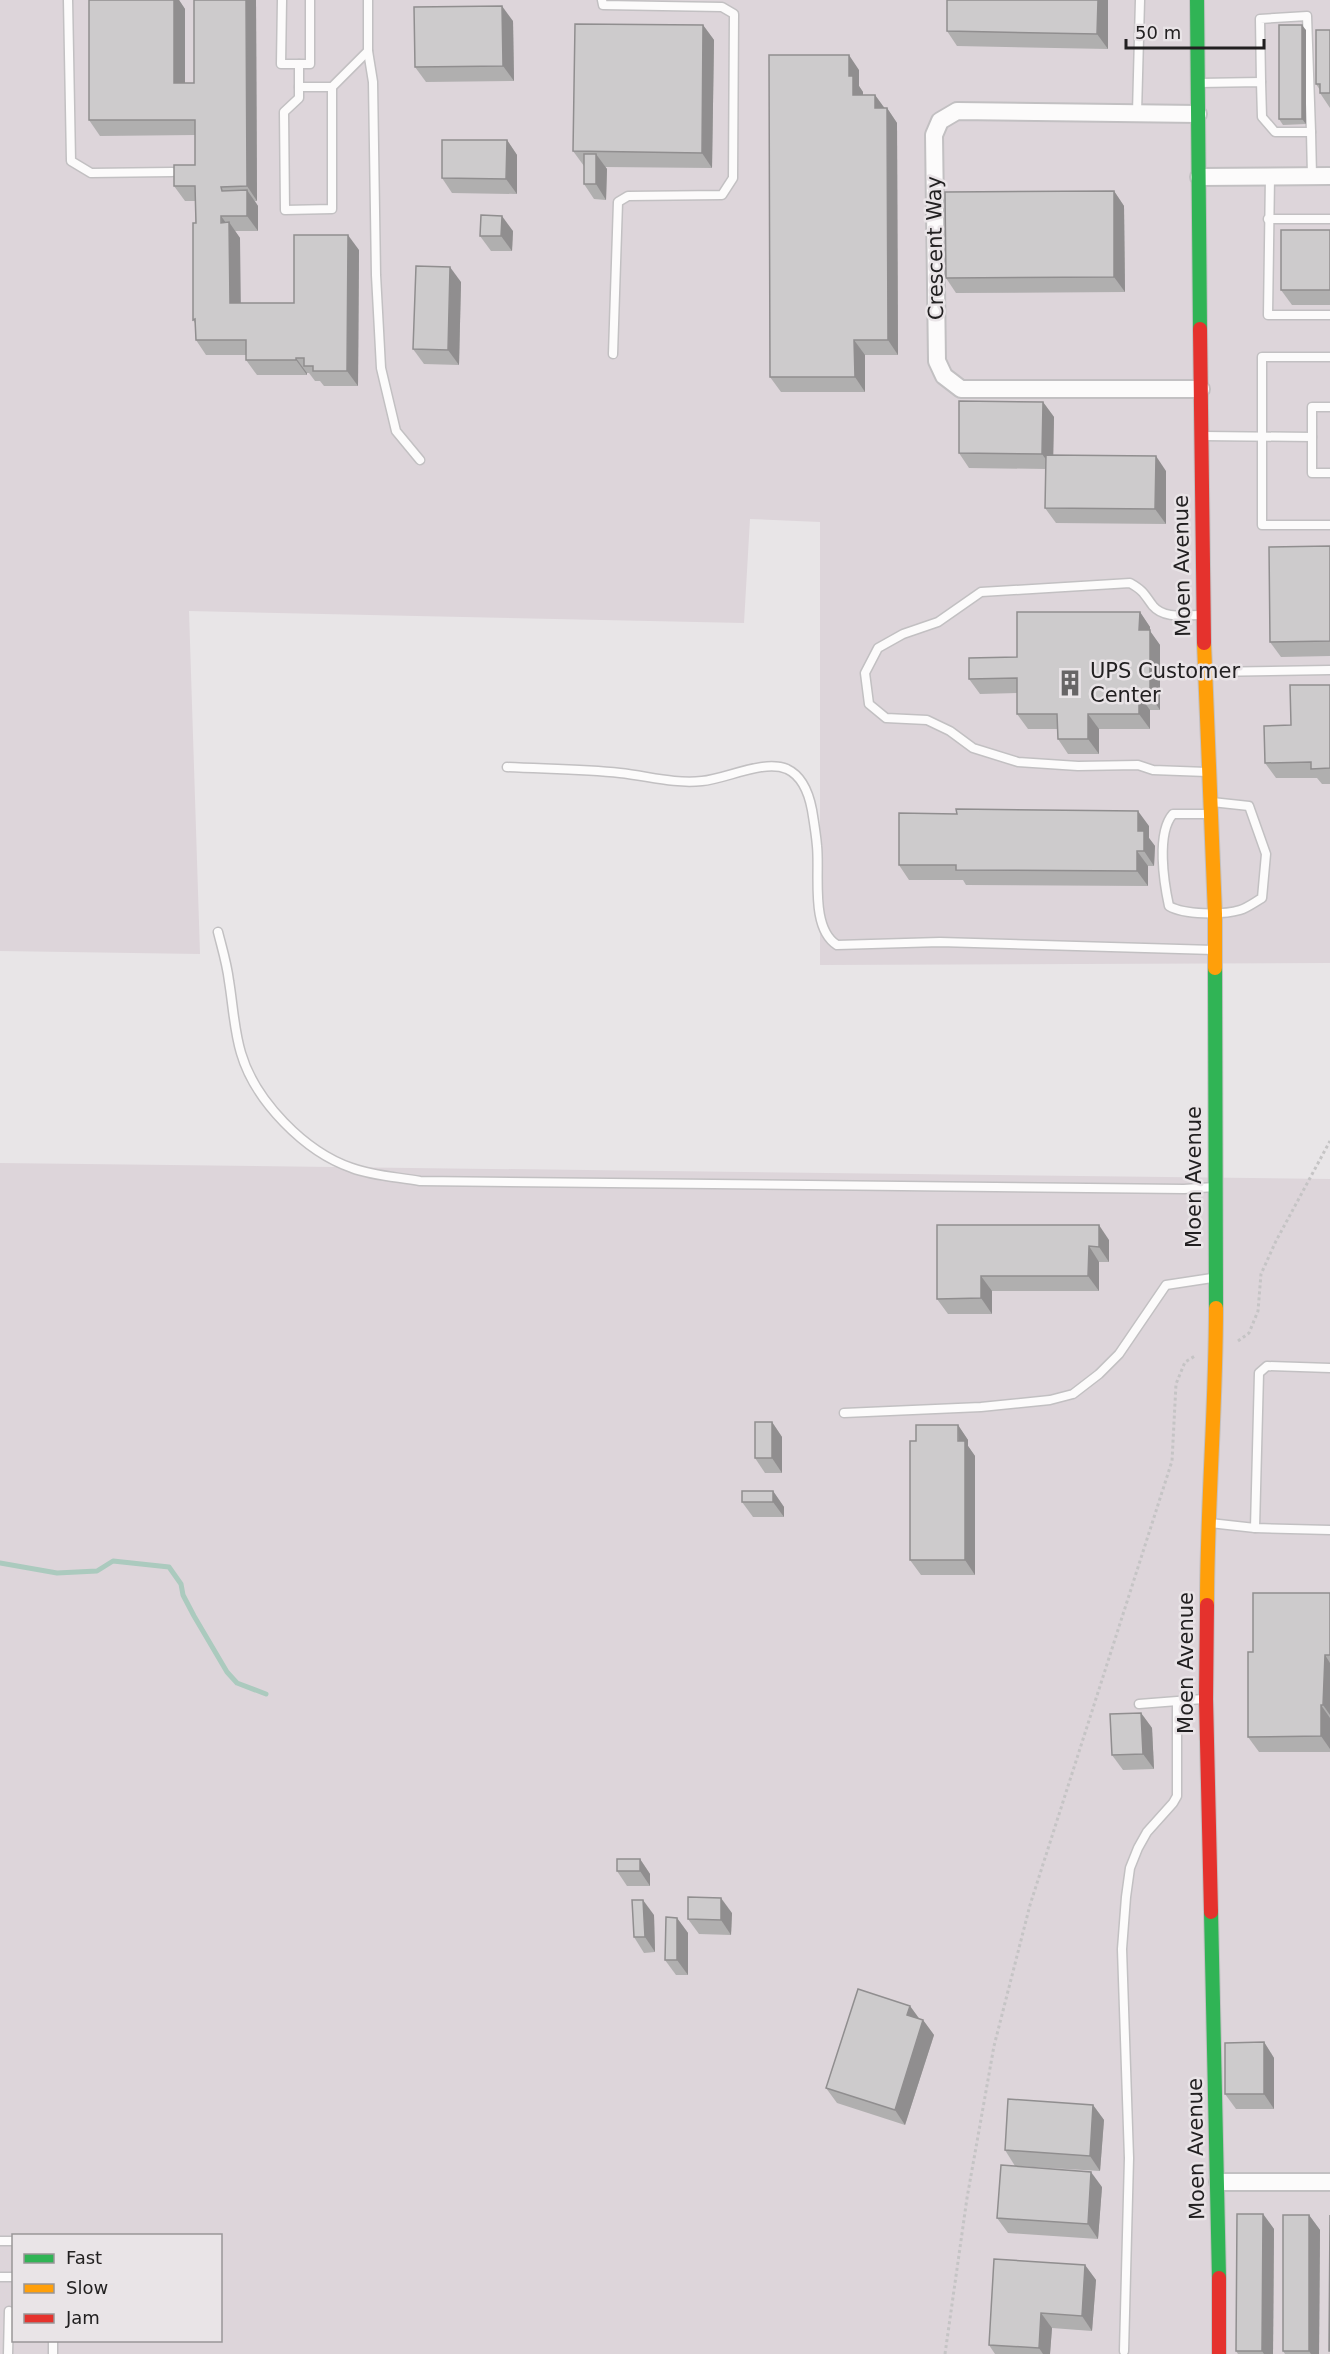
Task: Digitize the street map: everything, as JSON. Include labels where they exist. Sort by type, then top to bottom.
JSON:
[{"type":"street","name":"Moen Avenue","points":[[1197,0],[1203,615],[1215,914],[1216,1348],[1207,1523],[1206,1699],[1218,2182],[1219,2354]]},
{"type":"street","name":"Crescent Way","points":[[1198,114],[957,111],[940,121],[934,135],[937,361],[944,376],[961,388],[1200,389]]},
{"type":"street","points":[[1199,177],[1330,176]]},
{"type":"street","points":[[1218,2182],[1330,2182]]},
{"type":"lane","points":[[68,0],[71,161],[91,173],[172,172]]},
{"type":"lane","points":[[282,0],[281,64],[309,64],[310,0]]},
{"type":"lane","points":[[369,0],[368,51],[373,81],[375,263],[381,368],[396,431],[420,459]]},
{"type":"lane","points":[[602,0],[603,5],[722,7],[734,14],[733,177],[722,195],[628,196],[618,202],[613,354]]},
{"type":"lane","points":[[1137,113],[1140,0]]},
{"type":"lane","points":[[1311,132],[1275,132],[1262,117],[1260,19],[1307,16],[1311,132],[1312,176]]},
{"type":"lane","points":[[299,64],[299,98],[284,112],[285,210],[332,209],[332,87],[368,51]]},
{"type":"lane","points":[[1199,83],[1261,82]]},
{"type":"lane","points":[[299,87],[332,87]]},
{"type":"lane","points":[[1270,176],[1268,315],[1330,315]]},
{"type":"lane","points":[[1268,219],[1330,219]]},
{"type":"lane","points":[[1330,357],[1262,357],[1262,525],[1330,525]]},
{"type":"lane","points":[[1330,407],[1312,407],[1312,473],[1330,473]]},
{"type":"lane","points":[[1201,436],[1312,436]]},
{"type":"lane","points":[[1203,615],[1170,615],[1155,609],[1144,591],[1130,583],[981,592],[938,622],[903,634],[878,648],[865,673],[869,704],[886,718],[927,720],[950,731],[973,748],[1018,762],[1078,766],[1138,765],[1153,770],[1209,772]]},
{"type":"lane","points":[[1205,672],[1330,670]]},
{"type":"lane","points":[[507,766],[621,773],[688,782],[704,781],[758,768],[786,769],[796,775],[806,789],[810,802],[818,847],[819,913],[824,930],[830,940],[837,945],[940,942],[1214,950]]},
{"type":"lane","points":[[1248,806],[1266,854],[1262,898],[1241,910],[1215,914],[1176,910],[1169,906],[1164,885],[1163,838],[1173,814],[1211,808],[1248,806]]},
{"type":"lane","points":[[218,932],[229,978],[241,1054],[255,1086],[271,1108],[309,1146],[352,1168],[420,1181],[1184,1189],[1216,1187]]},
{"type":"lane","points":[[844,1413],[981,1407],[1050,1400],[1072,1394],[1099,1374],[1119,1354],[1166,1285],[1216,1277]]},
{"type":"lane","points":[[1255,1528],[1259,1373],[1267,1366],[1330,1368]]},
{"type":"lane","points":[[1207,1523],[1255,1528],[1330,1530]]},
{"type":"lane","points":[[1139,1704],[1206,1699]]},
{"type":"lane","points":[[1124,2351],[1129,2158],[1122,1949],[1126,1897],[1130,1868],[1138,1848],[1147,1832],[1177,1796],[1177,1702]]},
{"type":"lane","points":[[7,2311],[8,2354]]},
{"type":"path","points":[[945,2354],[967,2198],[994,2046],[1030,1905],[1172,1461],[1176,1384],[1185,1362],[1199,1353],[1233,1344],[1249,1333],[1258,1311],[1261,1274],[1276,1241],[1330,1141]]},
{"type":"shaded area","points":[[0,0],[1330,0],[1330,963],[820,965],[820,522],[750,519],[744,623],[189,611],[200,954],[0,951]]},
{"type":"shaded area","points":[[0,1163],[1330,1179],[1330,2354],[0,2354]]},
{"type":"building","points":[[89,0],[174,0],[174,83],[194,83],[194,0],[246,0],[247,186],[221,187],[222,191],[247,190],[247,216],[221,216],[221,223],[229,222],[230,303],[294,303],[294,235],[348,235],[347,371],[313,371],[313,366],[304,366],[304,358],[246,360],[246,340],[196,340],[195,319],[193,320],[195,186],[174,186],[174,165],[195,165],[195,120],[89,120]]},
{"type":"building","points":[[947,0],[1098,0],[1097,34],[947,31]]},
{"type":"building","points":[[502,6],[503,66],[415,67],[414,7]]},
{"type":"building","points":[[575,24],[703,25],[702,153],[573,151]]},
{"type":"building","points":[[1279,25],[1302,25],[1302,119],[1279,119]]},
{"type":"building","points":[[1316,30],[1330,30],[1330,93],[1320,93],[1320,84],[1316,84]]},
{"type":"building","points":[[769,55],[849,55],[849,76],[853,76],[853,95],[875,95],[875,108],[887,108],[888,340],[854,340],[855,377],[770,377]]},
{"type":"building","points":[[442,140],[507,140],[506,179],[442,178]]},
{"type":"building","points":[[584,154],[596,154],[596,184],[584,184]]},
{"type":"building","points":[[1114,191],[1114,277],[946,278],[945,192]]},
{"type":"building","points":[[481,215],[502,216],[501,236],[480,236]]},
{"type":"building","points":[[1281,230],[1330,230],[1330,290],[1281,290]]},
{"type":"building","points":[[416,266],[450,267],[448,350],[413,349]]},
{"type":"building","points":[[959,401],[1043,402],[1042,454],[959,453]]},
{"type":"building","points":[[1046,455],[1156,456],[1155,509],[1045,508]]},
{"type":"building","points":[[1330,546],[1330,641],[1270,642],[1269,547]]},
{"type":"building","name":"UPS Customer Center","points":[[1017,612],[1140,612],[1139,630],[1150,630],[1150,695],[1139,695],[1139,714],[1088,714],[1088,739],[1058,739],[1057,714],[1017,714],[1017,678],[969,679],[969,658],[1017,657]]},
{"type":"building","points":[[1290,685],[1330,685],[1330,768],[1311,769],[1311,762],[1265,763],[1264,726],[1291,725]]},
{"type":"building","points":[[956,809],[1138,811],[1138,831],[1144,831],[1144,851],[1137,851],[1137,871],[956,870],[956,865],[899,865],[899,813],[957,814]]},
{"type":"building","points":[[937,1225],[1099,1225],[1099,1247],[1089,1246],[1088,1276],[981,1276],[981,1298],[937,1299]]},
{"type":"building","points":[[755,1422],[772,1422],[772,1458],[755,1458]]},
{"type":"building","points":[[916,1425],[958,1425],[958,1441],[965,1441],[965,1560],[910,1560],[910,1441],[916,1441]]},
{"type":"building","points":[[742,1491],[773,1491],[773,1502],[742,1502]]},
{"type":"building","points":[[1253,1593],[1330,1593],[1330,1655],[1325,1655],[1321,1736],[1248,1737],[1248,1652],[1253,1652]]},
{"type":"building","points":[[1141,1713],[1143,1754],[1112,1755],[1110,1714]]},
{"type":"building","points":[[617,1859],[640,1859],[640,1871],[617,1871]]},
{"type":"building","points":[[688,1897],[721,1898],[721,1920],[688,1919]]},
{"type":"building","points":[[632,1900],[643,1900],[645,1937],[634,1937]]},
{"type":"building","points":[[666,1917],[677,1918],[677,1960],[665,1960]]},
{"type":"building","points":[[858,1989],[910,2006],[907,2015],[923,2020],[895,2110],[826,2088]]},
{"type":"building","points":[[1264,2042],[1264,2094],[1225,2094],[1225,2043]]},
{"type":"building","points":[[1008,2099],[1093,2105],[1090,2156],[1005,2150]]},
{"type":"building","points":[[1001,2165],[1091,2172],[1088,2224],[997,2218]]},
{"type":"building","points":[[1237,2214],[1263,2214],[1262,2351],[1236,2351]]},
{"type":"building","points":[[1283,2215],[1309,2215],[1309,2351],[1283,2351]]},
{"type":"building","points":[[1330,2215],[1330,2351],[1329,2351]]},
{"type":"building","points":[[994,2259],[1085,2265],[1082,2316],[1041,2313],[1039,2348],[989,2345]]},
{"type":"waterway","points":[[0,1563],[57,1573],[97,1571],[113,1561],[169,1567],[181,1584],[183,1595],[227,1672],[237,1683],[266,1694]]},
{"type":"traffic: fast","points":[[1197,0],[1200,329]]},
{"type":"traffic: fast","points":[[1215,968],[1216,1308]]},
{"type":"traffic: fast","points":[[1211,1912],[1219,2278]]},
{"type":"traffic: slow","points":[[1204,643],[1215,914],[1215,968]]},
{"type":"traffic: slow","points":[[1207,1605],[1216,1308]]},
{"type":"traffic: jam","points":[[1200,329],[1204,643]]},
{"type":"traffic: jam","points":[[1207,1605],[1206,1699],[1211,1912]]},
{"type":"traffic: jam","points":[[1219,2278],[1219,2354]]},
{"type":"place","name":"UPS Customer Center","points":[[1070,683]]}]
